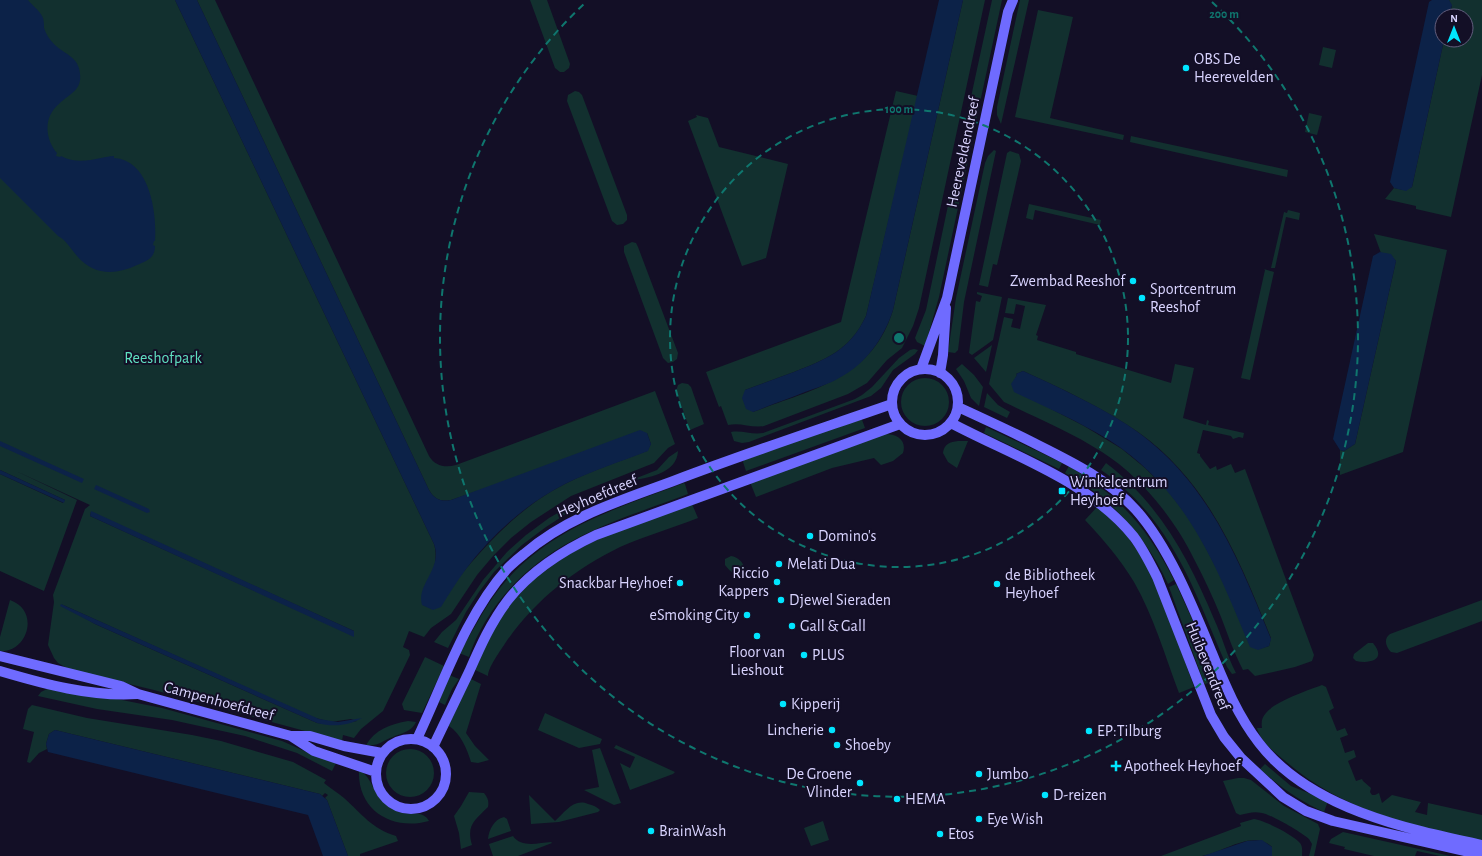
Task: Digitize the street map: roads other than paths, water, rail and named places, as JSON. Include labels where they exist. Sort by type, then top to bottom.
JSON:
[{"type":"street","name":"Heereveldendreef","points":[[1008,0],[1008,12]]},
{"type":"street","name":"Heereveldendreef","points":[[940,373],[943,355],[947,298],[1008,12],[1013,0]]},
{"type":"street","name":"Heereveldendreef","points":[[920,370],[947,298]]},
{"type":"street","points":[[920,370],[932,370],[940,373],[954,386],[958,407],[955,417],[941,432],[932,435],[917,434],[908,431],[900,424],[893,413],[892,404],[894,390],[900,380],[910,373],[920,370]]},
{"type":"street","name":"Heyhoefdreef","points":[[417,739],[466,630],[484,599],[508,567],[532,547],[558,529],[591,511],[699,470],[892,404]]},
{"type":"street","name":"Huibevendreef","points":[[958,407],[1085,469],[1114,490],[1135,510],[1150,528],[1174,568],[1199,620],[1234,706],[1259,743],[1272,758],[1296,778],[1342,804],[1388,822],[1435,835],[1482,845]]},
{"type":"street","name":"Huibevendreef","points":[[951,423],[1046,470],[1078,488],[1100,504],[1134,537],[1146,555],[1157,577],[1211,715],[1224,737],[1241,758],[1283,797],[1306,811],[1333,822],[1482,855]]},
{"type":"street","points":[[433,746],[489,628],[509,599],[532,576],[556,556],[596,534],[900,424]]},
{"type":"street","name":"Campenhoefdreef","points":[[0,656],[121,686],[138,694],[291,736],[310,736],[344,746],[382,753]]},
{"type":"street","name":"Campenhoefdreef","points":[[0,672],[61,687],[117,696],[138,694]]},
{"type":"street","name":"Campenhoefdreef","points":[[291,736],[314,751],[376,772]]},
{"type":"street","points":[[407,739],[417,739],[433,746],[445,766],[445,781],[443,788],[429,804],[422,807],[400,807],[390,802],[382,793],[377,783],[376,772],[382,753],[397,741],[407,739]]},
{"type":"water","points":[[0,0],[28,0],[42,16],[44,20],[44,28],[50,40],[74,59],[79,68],[80,80],[77,88],[54,109],[48,122],[48,135],[57,153],[56,156],[81,161],[114,156],[114,158],[126,161],[136,168],[143,178],[149,190],[155,229],[155,241],[153,245],[155,246],[155,250],[152,256],[147,260],[121,271],[113,272],[106,272],[91,267],[84,263],[66,242],[58,236],[0,178]]},
{"type":"water","points":[[175,0],[197,0],[433,496],[444,501],[451,500],[640,430],[647,433],[651,444],[648,451],[575,479],[523,510],[498,532],[476,556],[459,578],[441,607],[433,610],[422,605],[421,597],[435,561],[436,553],[434,544]]},
{"type":"water","points":[[939,0],[963,0],[893,310],[885,330],[866,358],[839,378],[753,412],[746,409],[742,398],[745,390],[827,358],[853,337],[860,328],[866,316]]},
{"type":"water","points":[[1432,0],[1449,0],[1452,5],[1451,8],[1434,8],[1434,48],[1442,48],[1412,187],[1406,191],[1394,188],[1390,182],[1429,2]]},
{"type":"water","points":[[1380,252],[1391,254],[1396,261],[1355,444],[1344,451],[1340,450],[1333,439],[1373,256]]},
{"type":"water","points":[[1023,371],[1114,416],[1154,444],[1177,467],[1198,492],[1231,548],[1271,639],[1269,646],[1258,650],[1250,647],[1225,587],[1211,559],[1179,506],[1159,482],[1136,460],[1109,440],[1074,420],[1014,392],[1011,384],[1017,375],[1016,374]]},
{"type":"water","points":[[0,441],[84,479],[82,483],[0,446]]},
{"type":"water","points":[[0,470],[65,500],[64,503],[0,474]]},
{"type":"water","points":[[96,485],[149,509],[150,512],[147,513],[94,489]]},
{"type":"water","points":[[91,511],[354,631],[354,637],[90,516]]},
{"type":"water","points":[[61,604],[319,719],[338,722],[362,718],[351,723],[340,725],[317,723],[95,624],[60,606]]},
{"type":"water","points":[[55,730],[320,794],[327,800],[348,856],[323,856],[308,815],[48,752],[46,744],[49,734]]},
{"type":"water","points":[[1262,840],[1272,847],[1272,856],[1203,856],[1247,841]]},
{"type":"place","name":"OBS De Heerevelden","points":[[1186,68]]},
{"type":"place","name":"Zwembad Reeshof","points":[[1133,281]]},
{"type":"place","name":"Sportcentrum Reeshof","points":[[1142,298]]},
{"type":"place","name":"Winkelcentrum Heyhoef","points":[[1062,491]]},
{"type":"place","name":"Domino's","points":[[810,536]]},
{"type":"place","name":"Melati Dua","points":[[779,564]]},
{"type":"place","name":"Riccio Kappers","points":[[777,582]]},
{"type":"place","name":"Snackbar Heyhoef","points":[[680,583]]},
{"type":"place","name":"de Bibliotheek Heyhoef","points":[[997,584]]},
{"type":"place","name":"Djewel Sieraden","points":[[781,600]]},
{"type":"place","name":"eSmoking City","points":[[747,615]]},
{"type":"place","name":"Gall & Gall","points":[[792,626]]},
{"type":"place","name":"Floor van Lieshout","points":[[757,636]]},
{"type":"place","name":"PLUS","points":[[804,655]]},
{"type":"place","name":"Kipperij","points":[[783,704]]},
{"type":"place","name":"Lincherie","points":[[832,730]]},
{"type":"place","name":"EP:Tilburg","points":[[1089,731]]},
{"type":"place","name":"Shoeby","points":[[837,745]]},
{"type":"place","name":"Apotheek Heyhoef","points":[[1116,766]]},
{"type":"place","name":"Jumbo","points":[[979,774]]},
{"type":"place","name":"De Groene Vlinder","points":[[860,783]]},
{"type":"place","name":"D-reizen","points":[[1045,795]]},
{"type":"place","name":"HEMA","points":[[897,799]]},
{"type":"place","name":"Eye Wish","points":[[979,819]]},
{"type":"place","name":"BrainWash","points":[[651,831]]},
{"type":"place","name":"Etos","points":[[940,834]]},
{"type":"park label","name":"Reeshofpark","points":[[163,358]]}]
